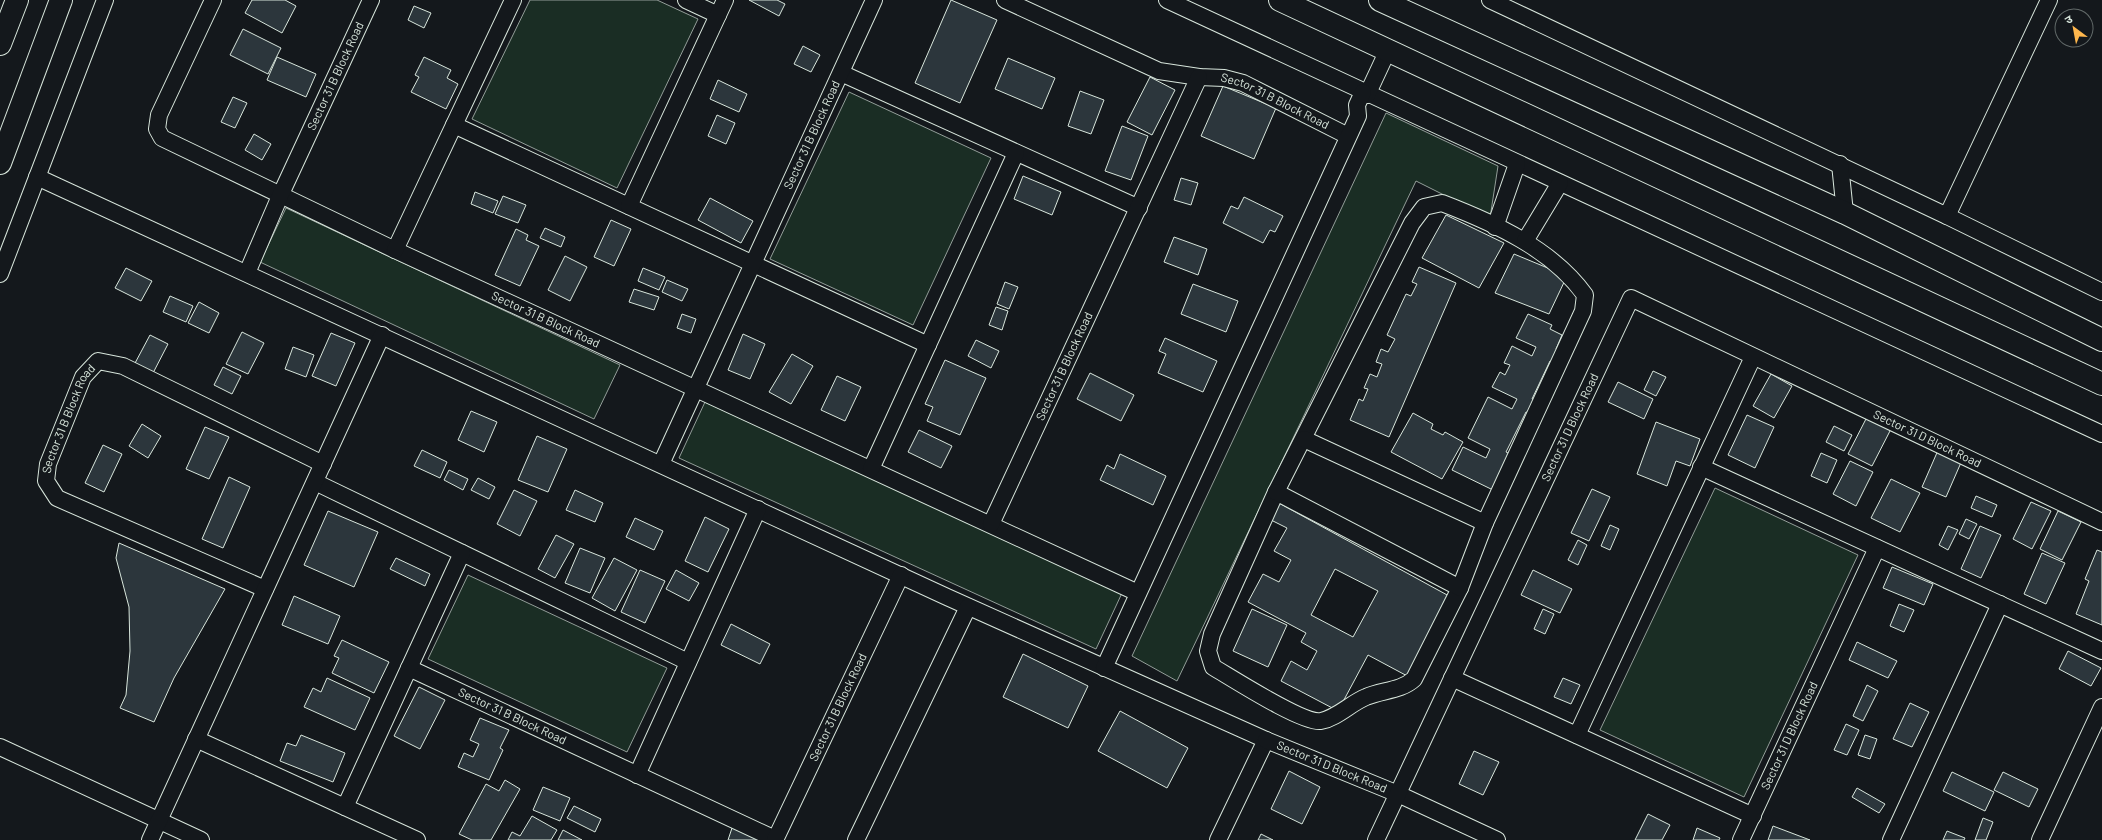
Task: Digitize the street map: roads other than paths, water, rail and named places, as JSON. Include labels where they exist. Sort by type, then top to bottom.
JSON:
[{"type":"street","points":[[0,44],[17,0]]},
{"type":"street","points":[[0,163],[61,0]]},
{"type":"street","points":[[0,274],[105,0]]},
{"type":"street","name":"Sector 31 B Block Road","points":[[213,0],[159,115],[157,129],[162,138],[395,250],[1138,593]]},
{"type":"street","name":"Sector 31 B Block Road","points":[[247,273],[280,196],[371,0]]},
{"type":"street","points":[[395,250],[512,0]]},
{"type":"street","points":[[686,0],[718,15]]},
{"type":"street","points":[[629,206],[726,0]]},
{"type":"street","name":"Sector 31 B Block Road","points":[[661,464],[874,0]]},
{"type":"street","name":"Sector 31 B Block Road","points":[[1005,0],[1159,71],[1199,77],[1224,78],[1243,83],[1348,136]]},
{"type":"street","points":[[1167,0],[1368,95],[2102,434]]},
{"type":"street","points":[[1280,0],[2102,384]]},
{"type":"street","points":[[1380,0],[1845,213],[2102,340]]},
{"type":"street","points":[[1490,0],[1517,7],[2102,292]]},
{"type":"street","points":[[1947,216],[2049,0]]},
{"type":"street","points":[[1104,668],[1358,116],[1357,105],[1368,95],[1388,50]]},
{"type":"street","name":"Sector 31 B Block Road","points":[[841,73],[1139,208]]},
{"type":"street","name":"Sector 31 B Block Road","points":[[991,524],[1199,77]]},
{"type":"street","points":[[454,125],[928,345]]},
{"type":"street","points":[[871,469],[1016,153]]},
{"type":"street","points":[[1495,227],[1517,164]]},
{"type":"street","points":[[1840,164],[1845,213]]},
{"type":"street","points":[[38,177],[901,575]]},
{"type":"street","points":[[1525,241],[1560,183]]},
{"type":"street","points":[[1442,203],[1495,227],[1525,241],[1574,281],[1585,295],[1583,311],[1485,523],[1460,588],[1414,678],[1408,684],[1355,701],[1337,714],[1320,721],[1302,717],[1213,667],[1208,651],[1212,634],[1276,492],[1304,440],[1412,223],[1424,207],[1442,203]]},
{"type":"street","name":"Sector 31 D Block Road","points":[[1376,840],[1631,298],[2102,522]]},
{"type":"street","points":[[150,840],[382,336]]},
{"type":"street","points":[[1577,735],[1753,357]]},
{"type":"street","name":"Sector 31 B Block Road","points":[[265,589],[57,498],[46,481],[48,464],[83,377],[98,361],[123,366],[323,464]]},
{"type":"street","points":[[1304,440],[1485,523]]},
{"type":"street","points":[[1702,467],[2102,651]]},
{"type":"street","points":[[315,482],[688,662]]},
{"type":"street","points":[[1276,492],[1460,588]]},
{"type":"street","points":[[637,775],[758,509]]},
{"type":"street","name":"Sector 31 D Block Road","points":[[1741,840],[1877,548]]},
{"type":"street","points":[[345,807],[462,553]]},
{"type":"street","name":"Sector 31 B Block Road","points":[[409,668],[775,840],[901,575]]},
{"type":"street","name":"Sector 31 D Block Road","points":[[901,575],[1104,668],[1266,740],[1398,794],[1497,840]]},
{"type":"street","points":[[1891,840],[2000,604]]},
{"type":"street","points":[[856,840],[968,607]]},
{"type":"street","points":[[1452,678],[1753,816]]},
{"type":"street","points":[[2040,840],[2102,707]]},
{"type":"street","points":[[196,740],[417,840]]},
{"type":"street","points":[[1218,840],[1266,740]]},
{"type":"street","points":[[0,747],[201,840]]}]
